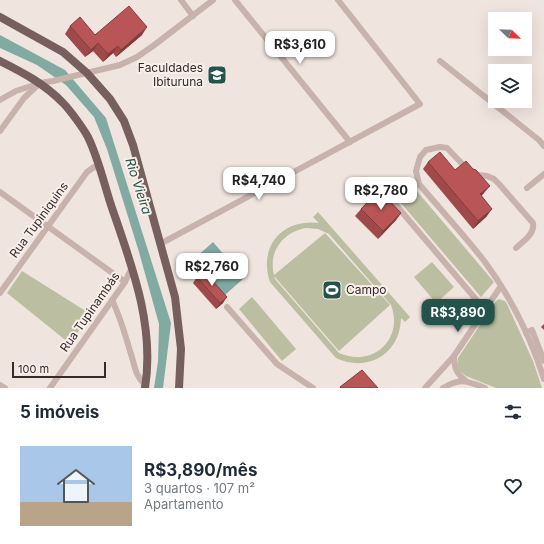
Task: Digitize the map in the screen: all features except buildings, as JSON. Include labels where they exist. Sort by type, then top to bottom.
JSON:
[{"type":"main road","points":[[0,17],[63,52],[87,72],[110,99],[124,121],[133,145],[175,297],[181,349],[179,388]]},
{"type":"main road","points":[[0,61],[40,83],[62,102],[87,136],[100,168],[141,299],[148,344],[145,387]]},
{"type":"street","points":[[181,0],[193,16]]},
{"type":"street","points":[[0,100],[16,91],[40,83],[120,65],[136,57],[213,0]]},
{"type":"street","points":[[235,0],[350,142]]},
{"type":"street","points":[[160,244],[420,104],[340,1]]},
{"type":"street","points":[[440,61],[539,140],[544,146]]},
{"type":"street","points":[[0,131],[24,98],[40,83]]},
{"type":"street","points":[[539,140],[544,135]]},
{"type":"street","points":[[516,248],[534,229],[532,223],[494,179],[471,173],[447,148],[440,147],[426,150],[420,157],[416,171],[419,184],[472,245],[501,286],[544,358]]},
{"type":"street","name":"Rua Tupiniquins","points":[[0,293],[87,172],[94,167],[100,168]]},
{"type":"street","points":[[527,188],[544,174]]},
{"type":"street","points":[[379,185],[485,310]]},
{"type":"street","points":[[0,192],[125,282]]},
{"type":"street","name":"Rua Tupinambás","points":[[50,388],[125,282],[132,267]]},
{"type":"street","points":[[425,388],[454,356],[501,286]]},
{"type":"street","points":[[112,300],[123,328],[138,378],[145,387]]},
{"type":"street","points":[[227,307],[276,364],[313,388]]},
{"type":"street","points":[[529,332],[544,379]]},
{"type":"street","points":[[454,356],[454,366],[458,374],[465,380],[485,388]]},
{"type":"street","points":[[443,388],[455,382],[465,380]]},
{"type":"street","points":[[0,385],[4,388]]},
{"type":"green space","points":[[410,183],[494,282],[481,297],[395,196]]},
{"type":"green space","name":"Campo","points":[[318,212],[410,317],[405,322],[401,318],[399,331],[395,342],[380,357],[360,363],[348,362],[336,358],[270,282],[267,269],[267,257],[270,247],[284,230],[294,225],[319,223],[313,217]],"holes":[[[306,228],[318,229],[329,234],[391,305],[394,317],[393,329],[389,339],[383,347],[374,353],[363,357],[352,357],[339,353],[275,279],[274,276],[339,351],[390,305],[325,233],[274,275],[273,259],[279,244],[290,234],[298,230]]]},
{"type":"green space","points":[[432,262],[454,287],[436,303],[414,277]]},
{"type":"green space","points":[[22,271],[92,315],[69,343],[7,293]]},
{"type":"green space","points":[[252,297],[296,349],[282,361],[239,309]]},
{"type":"green space","points":[[499,299],[505,301],[507,304],[533,361],[542,388],[496,388],[466,376],[460,371],[457,365],[458,358],[496,301]]},
{"type":"water","points":[[0,35],[65,70],[106,118],[171,323],[163,388],[154,388],[158,362],[159,324],[139,252],[107,149],[94,117],[66,85],[37,65],[0,48]]},
{"type":"water","points":[[213,242],[244,278],[225,295],[194,259]]},
{"type":"place","name":"Faculdades Ibituruna","points":[[217,75]]},
{"type":"place","name":"Campo","points":[[332,290]]},
{"type":"water label","name":"Rio Vieira","points":[[139,186]]}]
